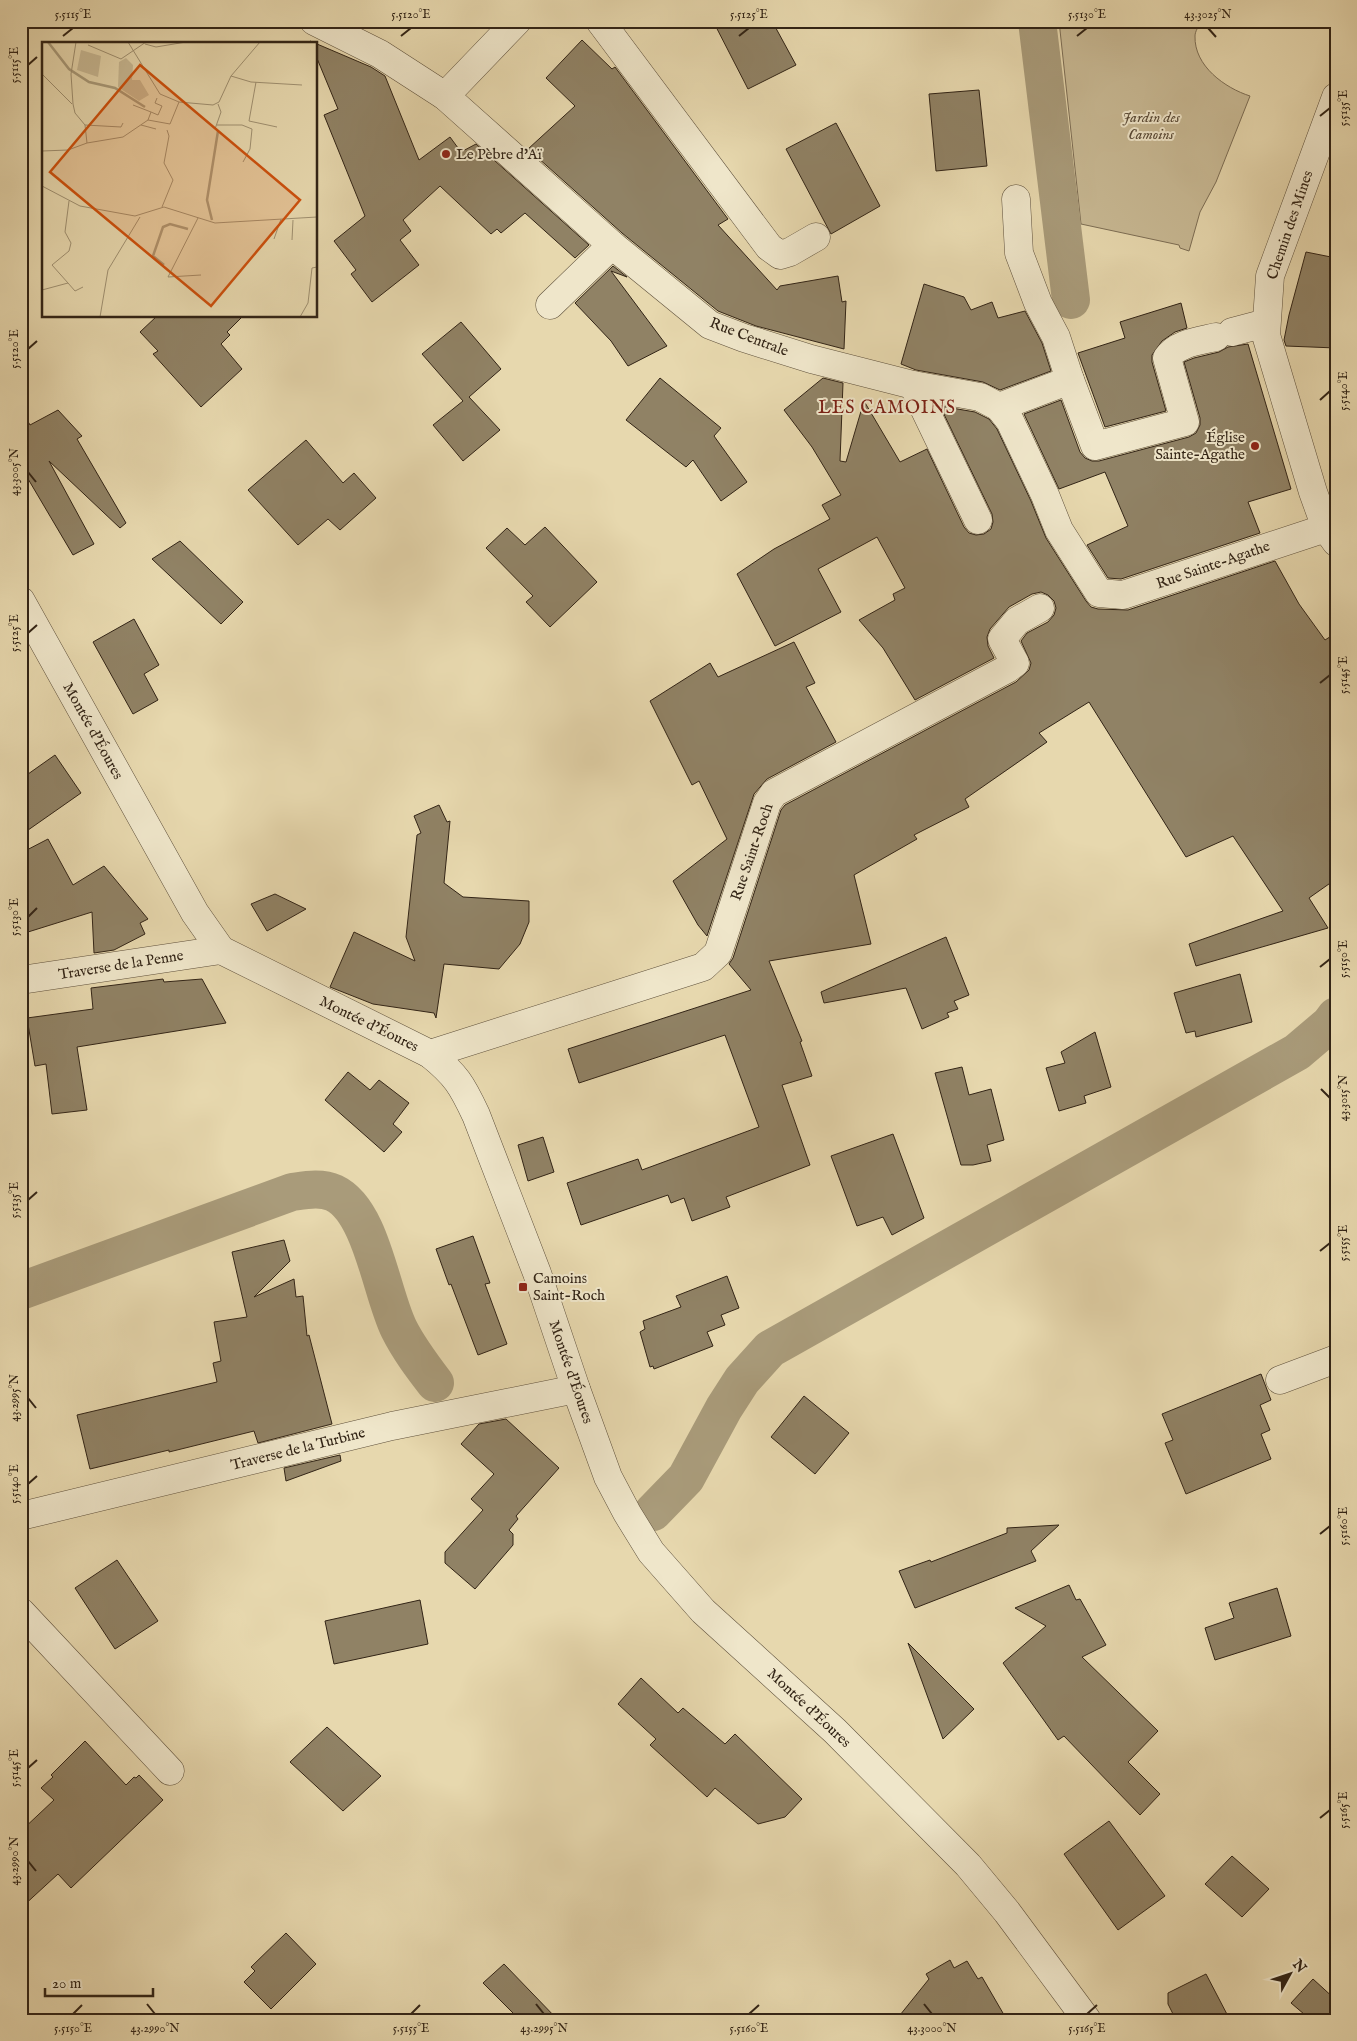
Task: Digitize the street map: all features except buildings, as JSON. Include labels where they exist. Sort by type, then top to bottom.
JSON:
[{"type":"street","name":"Rue Centrale","points":[[314,21],[380,54],[445,96],[612,245],[710,325],[811,359],[914,385],[980,398],[999,407]]},
{"type":"street","points":[[445,96],[517,21]]},
{"type":"street","points":[[600,21],[770,247],[780,255],[790,252],[816,237]]},
{"type":"street","name":"Chemin des Mines","points":[[1331,535],[1308,472],[1266,335],[1266,323],[1270,276],[1336,96]]},
{"type":"street","points":[[1016,199],[1020,253],[1038,303],[1056,338],[1095,446],[1185,422],[1167,358],[1172,351],[1179,347],[1266,323]]},
{"type":"street","points":[[550,306],[612,245]]},
{"type":"street","points":[[999,407],[1070,380]]},
{"type":"street","points":[[914,385],[978,520]]},
{"type":"street","name":"Rue Sainte-Agathe","points":[[999,407],[1010,422],[1045,495],[1059,530],[1099,593],[1123,596],[1331,535]]},
{"type":"street","name":"Montée d'Éoures","points":[[21,601],[195,913],[221,950],[430,1054],[451,1071],[465,1091],[537,1273],[608,1477],[651,1552],[703,1611],[835,1731],[968,1865],[1007,1912],[1087,2020]]},
{"type":"street","name":"Rue Saint-Roch","points":[[430,1054],[703,967],[718,953],[767,803],[774,793],[1007,669],[1015,662],[1002,639],[1017,621],[1040,608]]},
{"type":"street","name":"Traverse de la Penne","points":[[21,980],[221,950]]},
{"type":"street","points":[[1280,1380],[1336,1359]]},
{"type":"street","name":"Traverse de la Turbine","points":[[21,1516],[392,1426],[576,1389]]},
{"type":"street","points":[[21,1612],[170,1771]]},
{"type":"green space","name":"Jardin des Camoins","points":[[1059,21],[1201,21],[1195,34],[1196,47],[1205,66],[1221,81],[1250,96],[1216,182],[1200,212],[1189,251],[1180,248],[1179,245],[1081,224]]},
{"type":"waterway","points":[[1037,21],[1071,300]]},
{"type":"waterway","points":[[653,1512],[686,1478],[724,1408],[742,1380],[770,1349],[1297,1052],[1330,1024],[1336,1016]]},
{"type":"waterway","points":[[21,1291],[292,1192],[329,1191],[347,1203],[358,1217],[367,1234],[399,1329],[411,1350],[435,1383]]},
{"type":"place","name":"Le Pèbre d'Aï","points":[[446,154]]},
{"type":"place","name":"Église Sainte-Agathe","points":[[1255,446]]},
{"type":"place","name":"Camoins Saint-Roch","points":[[523,1287]]},
{"type":"district","name":"LES CAMOINS","points":[[887,408]]}]
